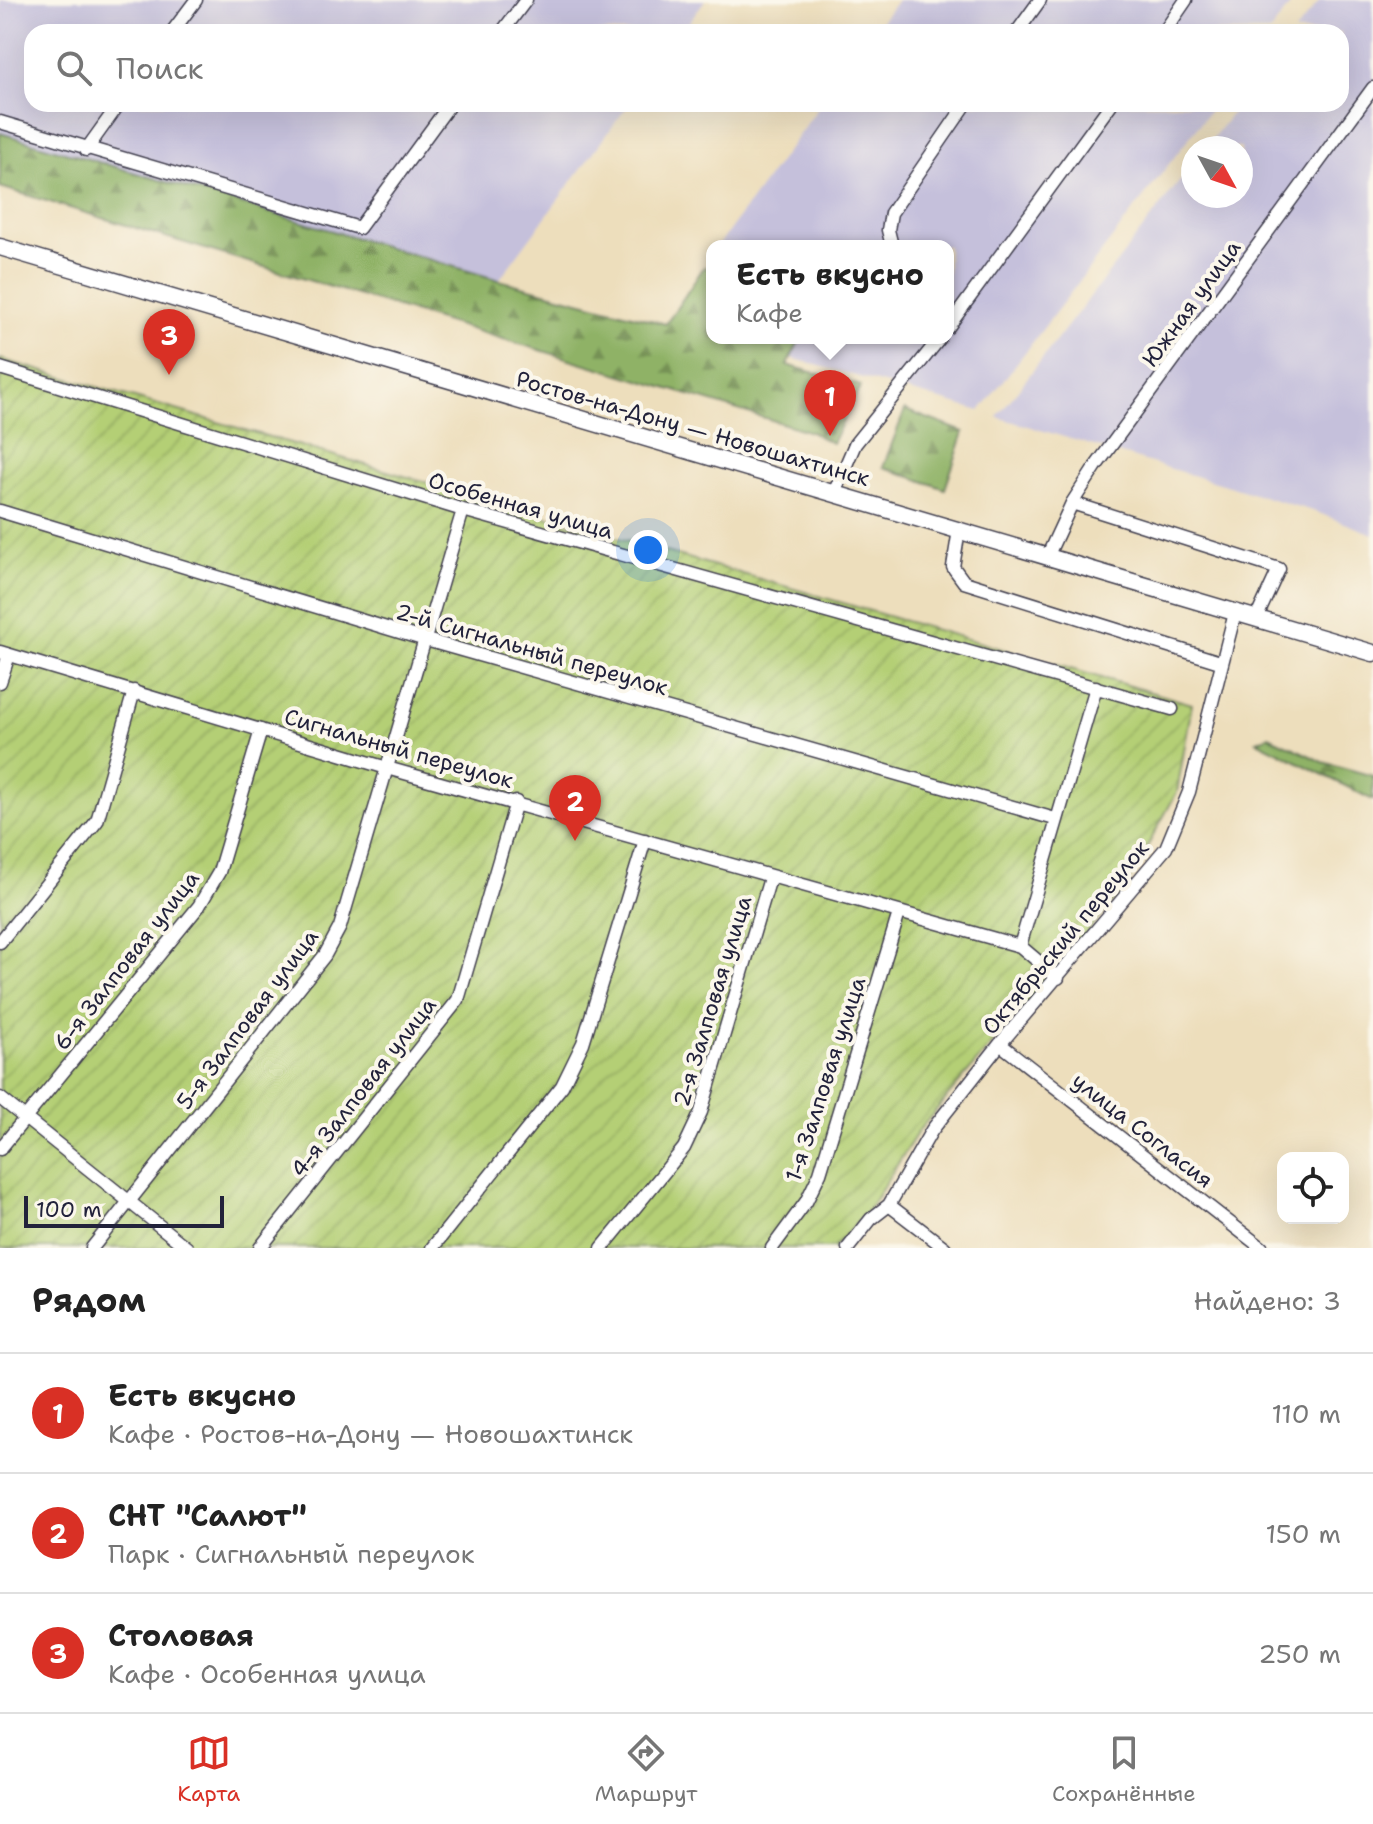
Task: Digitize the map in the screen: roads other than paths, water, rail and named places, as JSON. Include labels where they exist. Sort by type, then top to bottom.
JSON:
[{"type":"main road","name":"Ростов-на-Дону — Новошахтинск","points":[[0,247],[1373,653]]},
{"type":"street","points":[[178,24],[196,0]]},
{"type":"street","points":[[508,24],[526,0]]},
{"type":"street","points":[[1023,24],[1040,0]]},
{"type":"street","points":[[1170,24],[1186,0]]},
{"type":"street","name":"Южная улица","points":[[1047,557],[1072,503],[1373,88]]},
{"type":"street","points":[[86,150],[113,112]]},
{"type":"street","points":[[0,122],[86,150],[359,228],[444,112]]},
{"type":"street","points":[[890,240],[888,230],[891,213],[960,112]]},
{"type":"street","points":[[954,319],[1105,112]]},
{"type":"street","points":[[834,493],[855,444],[935,344]]},
{"type":"street","name":"Особенная улица","points":[[0,368],[463,510],[1172,709]]},
{"type":"street","points":[[1072,503],[1279,569],[1256,619]]},
{"type":"street","name":"5-я Залповая улица","points":[[92,1248],[325,955],[340,927],[463,510]]},
{"type":"street","name":"2-й Сигнальный переулок","points":[[0,511],[426,640],[1055,819]]},
{"type":"street","points":[[959,530],[953,567],[964,582],[1220,662]]},
{"type":"street","name":"Октябрьский переулок","points":[[848,1248],[871,1219],[889,1205],[932,1130],[1000,1044],[1166,848],[1189,792],[1235,613]]},
{"type":"street","points":[[0,682],[4,653]]},
{"type":"street","name":"Сигнальный переулок","points":[[4,653],[387,768],[1020,946]]},
{"type":"street","points":[[1058,978],[1020,946],[1096,687]]},
{"type":"street","points":[[0,942],[97,821],[134,691]]},
{"type":"street","name":"6-я Залповая улица","points":[[0,1149],[205,895],[219,872],[261,730]]},
{"type":"street","name":"4-я Залповая улица","points":[[260,1248],[458,1000],[516,802]]},
{"type":"street","points":[[432,1248],[562,1086],[583,1043],[645,840]]},
{"type":"street","name":"2-я Залповая улица","points":[[602,1248],[684,1148],[701,1112],[770,878]]},
{"type":"street","name":"1-я Залповая улица","points":[[772,1248],[806,1202],[820,1173],[899,913]]},
{"type":"street","name":"улица Согласия","points":[[1000,1044],[1262,1248]]},
{"type":"street","points":[[0,1098],[187,1248]]},
{"type":"street","points":[[889,1205],[945,1248]]},
{"type":"place","name":"Столовая","points":[[169,375]]},
{"type":"place","name":"Есть вкусно","points":[[830,436]]},
{"type":"place","name":"СНТ \"Салют\"","points":[[575,841]]}]
